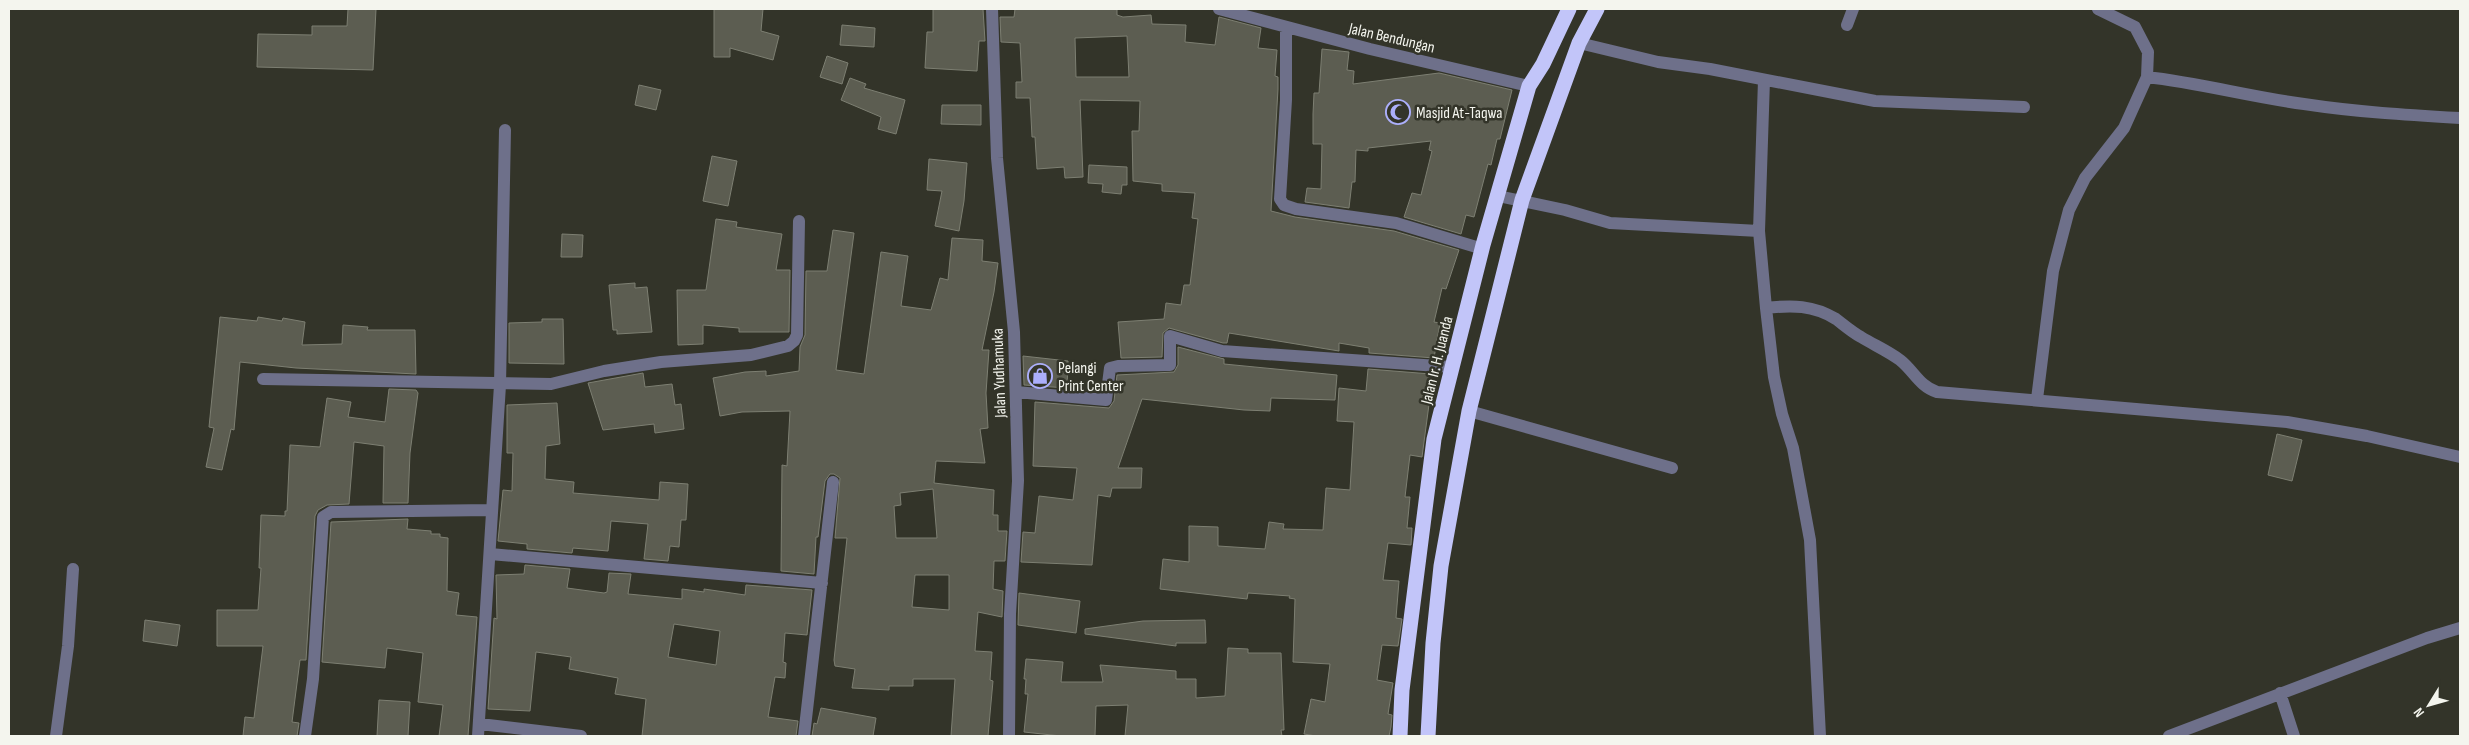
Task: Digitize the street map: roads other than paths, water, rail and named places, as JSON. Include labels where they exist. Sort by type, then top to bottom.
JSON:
[{"type":"highway","name":"Jalan Ir. H. Juanda","points":[[1400,736],[1402,690],[1434,439],[1483,249],[1529,86],[1543,64],[1568,9]]},
{"type":"highway","points":[[1428,736],[1433,643],[1441,566],[1468,411],[1522,200],[1579,44],[1597,9]]},
{"type":"street","name":"Jalan Yudhamuka","points":[[992,9],[997,158],[1014,332],[1016,392],[1018,480],[1010,614],[1009,736]]},
{"type":"street","name":"Jalan Bendungan","points":[[1219,9],[1286,28],[1529,86]]},
{"type":"street","points":[[1847,25],[1853,9]]},
{"type":"street","points":[[2037,399],[2053,271],[2069,210],[2085,178],[2124,128],[2147,77],[2148,52],[2135,27],[2098,9]]},
{"type":"street","points":[[1286,28],[1286,100],[1280,199],[1284,205],[1296,210],[1396,223],[1483,249]]},
{"type":"street","points":[[1579,44],[1658,62],[1710,69],[1875,101],[2024,107]]},
{"type":"street","points":[[2147,77],[2184,81],[2302,104],[2367,112],[2460,118]]},
{"type":"street","points":[[1764,80],[1760,232],[1766,308],[1774,377],[1782,414],[1793,448],[1810,540],[1820,736]]},
{"type":"street","points":[[505,130],[500,385],[479,730],[581,736]]},
{"type":"street","points":[[1498,196],[1522,200],[1610,223],[1760,232]]},
{"type":"street","points":[[263,379],[500,385],[551,384],[661,362],[751,355],[788,346],[794,342],[797,335],[799,221]]},
{"type":"street","points":[[1766,308],[1795,304],[1816,310],[1836,319],[1853,332],[1902,362],[1926,388],[1937,392],[2037,399],[2286,422],[2367,436],[2460,457]]},
{"type":"street","points":[[1016,392],[1106,400],[1110,368],[1118,366],[1170,366],[1170,336],[1222,351],[1452,367]]},
{"type":"street","points":[[1468,411],[1672,468]]},
{"type":"street","points":[[804,736],[833,482]]},
{"type":"street","points":[[305,736],[313,678],[323,517],[331,512],[491,510]]},
{"type":"street","points":[[490,554],[822,583]]},
{"type":"street","points":[[56,736],[68,646],[73,569]]},
{"type":"street","points":[[2169,736],[2427,638],[2460,628]]},
{"type":"street","points":[[2280,693],[2294,736]]},
{"type":"place","name":"Masjid At-Taqwa","points":[[1398,112]]},
{"type":"place","name":"Pelangi Print Center","points":[[1040,376]]}]
